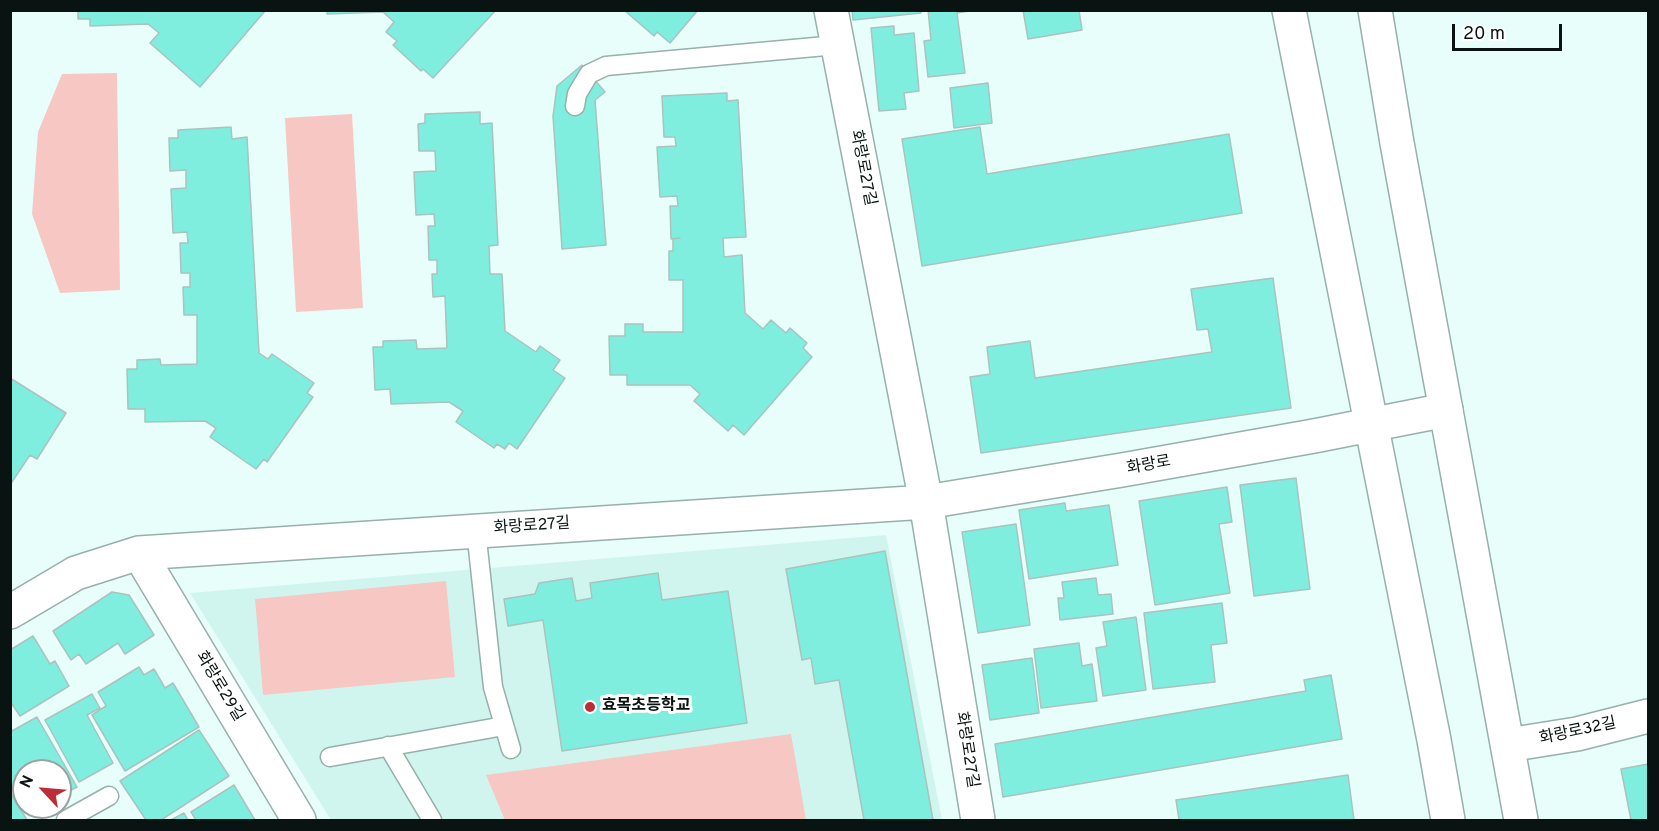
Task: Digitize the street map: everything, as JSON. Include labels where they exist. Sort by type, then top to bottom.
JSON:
[{"type":"street","name":"화랑로27길","points":[[831,10],[926,502],[978,820]]},
{"type":"street","points":[[1289,10],[1449,820]]},
{"type":"street","points":[[1375,10],[1397,143],[1521,820]]},
{"type":"street","name":"화랑로","points":[[926,502],[1133,468],[1446,410]]},
{"type":"street","name":"화랑로27길","points":[[10,612],[76,573],[139,553],[926,502]]},
{"type":"street","name":"화랑로29길","points":[[139,553],[299,820]]},
{"type":"street","name":"화랑로32길","points":[[1508,746],[1577,734],[1648,716]]},
{"type":"lane","points":[[575,106],[577,94],[589,74],[606,66],[837,45]]},
{"type":"lane","points":[[476,530],[493,687],[511,749]]},
{"type":"lane","points":[[330,757],[504,726]]},
{"type":"lane","points":[[388,746],[432,820]]},
{"type":"lane","points":[[66,820],[109,796]]},
{"type":"shaded area","points":[[117,73],[120,290],[60,293],[32,214],[38,132],[62,74]]},
{"type":"shaded area","points":[[352,114],[363,308],[296,312],[285,118]]},
{"type":"shaded area","name":"효목초등학교","points":[[886,535],[942,820],[331,820],[190,593]]},
{"type":"shaded area","points":[[446,581],[455,677],[263,695],[255,599]]},
{"type":"shaded area","points":[[791,734],[806,820],[505,820],[486,775]]},
{"type":"building","points":[[78,10],[265,11],[200,87],[150,43],[159,33],[148,24],[90,26],[90,19],[78,19]]},
{"type":"building","points":[[327,10],[496,10],[433,78],[423,69],[421,71],[393,45],[397,41],[386,32],[394,22],[383,12],[327,14]]},
{"type":"building","points":[[624,10],[698,10],[670,43],[657,32],[654,36]]},
{"type":"building","points":[[852,10],[921,10],[921,13],[853,20]]},
{"type":"building","points":[[928,10],[975,10],[957,13],[965,73],[928,77],[924,41],[931,40]]},
{"type":"building","points":[[1023,10],[1079,10],[1082,30],[1028,39]]},
{"type":"building","points":[[894,26],[894,35],[914,33],[919,91],[904,93],[906,109],[879,111],[871,28]]},
{"type":"building","points":[[582,65],[605,92],[595,100],[606,245],[562,249],[553,116],[557,86]]},
{"type":"building","points":[[988,83],[992,123],[954,128],[950,88]]},
{"type":"building","points":[[727,93],[727,101],[738,100],[746,237],[723,238],[724,257],[742,255],[745,313],[763,329],[771,320],[786,333],[790,328],[807,343],[803,348],[812,357],[744,435],[733,425],[728,431],[694,401],[700,394],[690,385],[627,385],[627,375],[610,375],[609,336],[625,336],[625,324],[643,324],[643,332],[683,332],[683,280],[669,280],[669,251],[673,251],[673,239],[680,238],[671,239],[670,206],[678,206],[677,196],[660,197],[657,147],[676,146],[675,137],[664,137],[662,96]]},
{"type":"building","points":[[480,112],[480,124],[492,123],[498,245],[489,246],[490,274],[502,274],[505,331],[536,352],[540,346],[560,360],[553,370],[565,378],[517,449],[509,443],[505,449],[497,444],[494,448],[456,422],[463,411],[449,402],[391,404],[390,389],[375,390],[373,347],[383,347],[383,341],[416,340],[417,349],[447,348],[445,296],[433,297],[432,274],[437,274],[437,260],[429,260],[428,226],[435,226],[434,214],[416,215],[414,172],[436,171],[435,151],[419,151],[418,124],[425,123],[425,114]]},
{"type":"building","points":[[231,127],[232,139],[247,137],[259,353],[268,359],[272,354],[314,383],[307,393],[313,397],[267,462],[264,459],[256,469],[210,437],[216,428],[205,421],[145,422],[145,409],[128,409],[127,369],[137,369],[137,360],[160,359],[161,365],[197,364],[197,315],[184,315],[183,287],[190,287],[190,273],[181,273],[180,243],[188,243],[187,232],[173,233],[171,189],[186,188],[186,170],[170,171],[169,138],[178,138],[178,130]]},
{"type":"building","points":[[980,127],[987,174],[1229,134],[1242,213],[922,266],[902,139]]},
{"type":"building","points":[[1273,278],[1291,408],[981,453],[970,377],[990,374],[987,347],[1030,341],[1035,378],[1212,352],[1208,329],[1197,330],[1191,289]]},
{"type":"building","points":[[10,378],[66,413],[37,459],[30,455],[10,485]]},
{"type":"building","points":[[1296,478],[1310,589],[1254,596],[1240,485]]},
{"type":"building","points":[[1227,487],[1232,522],[1219,524],[1230,593],[1155,605],[1139,501]]},
{"type":"building","points":[[1065,503],[1066,511],[1109,505],[1118,565],[1029,579],[1019,510]]},
{"type":"building","points":[[1016,524],[1030,625],[978,633],[962,532]]},
{"type":"building","points":[[885,551],[933,820],[864,820],[839,680],[815,684],[811,658],[802,660],[786,569]]},
{"type":"building","points":[[658,573],[662,600],[728,591],[747,723],[562,751],[543,620],[508,626],[504,599],[535,594],[539,583],[572,578],[576,601],[592,598],[590,583]]},
{"type":"building","points":[[1096,578],[1098,595],[1111,594],[1113,614],[1060,620],[1058,598],[1064,598],[1062,582]]},
{"type":"building","points":[[112,592],[129,595],[154,635],[125,654],[118,643],[86,664],[79,654],[71,660],[53,631]]},
{"type":"building","points":[[1222,603],[1227,643],[1211,645],[1215,682],[1153,689],[1144,613]]},
{"type":"building","points":[[1136,617],[1146,690],[1103,696],[1096,648],[1107,646],[1103,622]]},
{"type":"building","points":[[33,636],[50,664],[55,661],[69,686],[20,716],[10,701],[10,650]]},
{"type":"building","points":[[1079,643],[1082,666],[1092,664],[1097,701],[1041,708],[1034,649]]},
{"type":"building","points":[[1032,658],[1039,713],[990,720],[982,665]]},
{"type":"building","points":[[139,667],[144,675],[154,669],[165,688],[173,683],[199,727],[125,771],[92,715],[106,706],[98,692]]},
{"type":"building","points":[[1331,675],[1342,739],[1003,797],[995,744],[1306,691],[1304,680]]},
{"type":"building","points":[[92,694],[100,708],[87,715],[113,763],[79,782],[72,769],[72,759],[66,759],[45,720]]},
{"type":"building","points":[[37,717],[61,759],[12,759],[12,785],[10,782],[10,732]]},
{"type":"building","points":[[199,730],[229,776],[161,820],[146,820],[120,781]]},
{"type":"building","points":[[1648,764],[1648,820],[1631,820],[1621,769]]},
{"type":"building","points":[[1348,775],[1354,820],[1179,820],[1176,800]]},
{"type":"building","points":[[72,778],[77,787],[72,790]]},
{"type":"building","points":[[234,785],[255,820],[196,820],[191,812]]},
{"type":"building","points":[[10,792],[12,819],[27,820],[10,820]]},
{"type":"building","points":[[184,813],[188,820],[171,820]]},
{"type":"place","name":"효목초등학교","points":[[590,707]]}]
